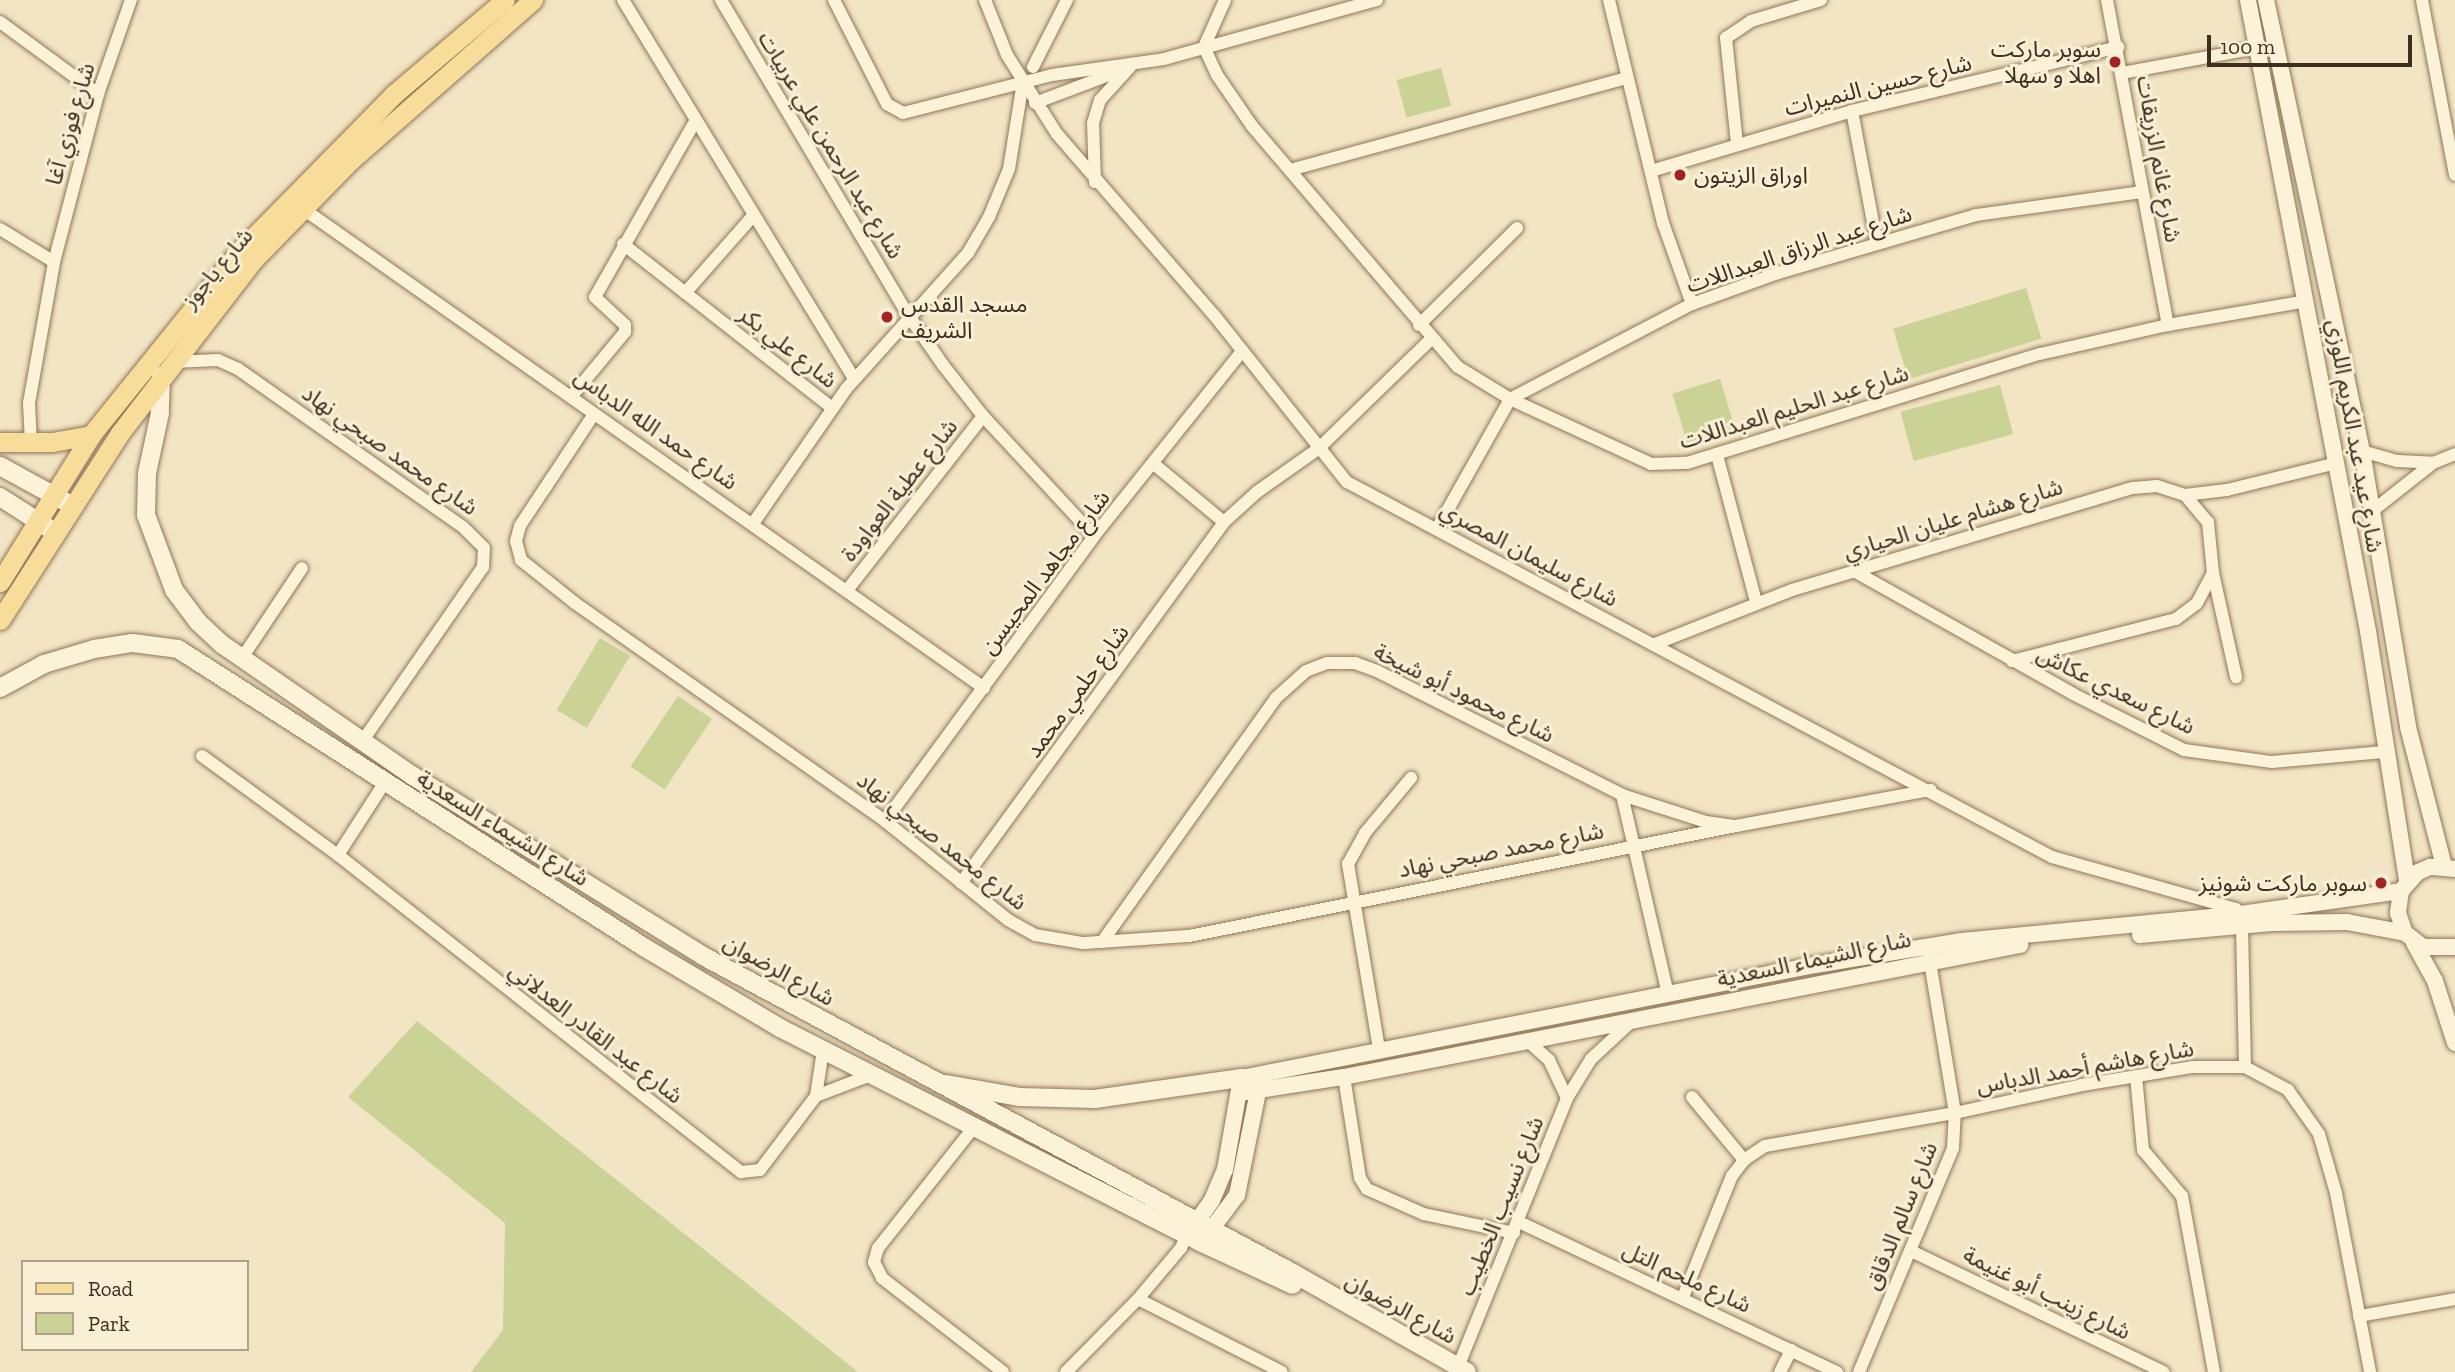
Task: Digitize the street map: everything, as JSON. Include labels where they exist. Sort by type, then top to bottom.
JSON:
[{"type":"main road","name":"شارع ياجوز","points":[[0,582],[34,520],[90,435],[167,337],[288,199],[394,94],[505,0]]},
{"type":"main road","name":"شارع ياجوز","points":[[0,620],[166,369],[227,291],[302,208],[427,90],[533,0]]},
{"type":"main road","points":[[166,369],[147,474],[146,515],[174,590],[207,632],[243,658]]},
{"type":"main road","points":[[0,442],[31,443],[90,435]]},
{"type":"main road","points":[[0,466],[73,506]]},
{"type":"main road","points":[[0,497],[56,533]]},
{"type":"main road","points":[[193,657],[207,632]]},
{"type":"main road","name":"شارع الشيماء السعدية","points":[[0,688],[44,664],[105,647],[156,644],[193,657],[642,946],[823,1051],[974,1127]]},
{"type":"main road","name":"شارع الرضوان","points":[[243,658],[572,878],[703,956],[927,1080],[1195,1236]]},
{"type":"main road","points":[[642,946],[654,926]]},
{"type":"main road","points":[[691,975],[703,956]]},
{"type":"main road","points":[[927,1080],[1019,1097],[1096,1099],[1240,1086]]},
{"type":"main road","name":"شارع الرضوان","points":[[974,1127],[1289,1284],[1312,1288],[1463,1370]]},
{"type":"street","name":"شارع فوزي آغا","points":[[31,443],[29,403],[54,262],[98,94],[131,0]]},
{"type":"street","points":[[623,0],[752,217],[855,378]]},
{"type":"street","name":"شارع عبد الرحمن علي عربيات","points":[[720,0],[909,316],[983,416],[1094,536]]},
{"type":"street","points":[[834,0],[887,104],[898,112],[1052,75],[1130,66]]},
{"type":"street","name":"شارع سليمان المصري","points":[[985,0],[1007,55],[1035,103],[1096,184],[1242,351],[1347,482],[1366,495],[1438,527],[2052,857],[2241,920]]},
{"type":"street","points":[[1033,67],[1067,0]]},
{"type":"street","points":[[1204,47],[1225,0]]},
{"type":"street","points":[[1035,103],[1130,66],[1377,0]]},
{"type":"street","points":[[1609,0],[1663,223],[1692,304]]},
{"type":"street","points":[[1737,145],[1726,38],[1751,21],[1821,0]]},
{"type":"street","name":"شارع غانم الزريقات","points":[[2107,0],[2118,47],[2141,192],[2168,325]]},
{"type":"street","name":"شارع عيد عبد الكريم اللوزي","points":[[2248,0],[2337,463],[2404,886],[2398,913],[2440,991],[2455,1043]]},
{"type":"street","name":"شارع عيد عبد الكريم اللوزي","points":[[2266,0],[2362,452],[2408,727],[2450,868]]},
{"type":"street","points":[[2421,0],[2449,105],[2455,175]]},
{"type":"street","points":[[1,25],[98,94]]},
{"type":"street","name":"شارع عبد الحليم العبداللات","points":[[1204,47],[1217,75],[1290,170],[1430,339],[1466,373],[1510,399],[1651,464],[1676,466],[1717,455],[2040,354],[2168,325],[2307,301]]},
{"type":"street","name":"شارع حسين النميرات","points":[[1651,171],[1852,111],[2118,47]]},
{"type":"street","points":[[2122,73],[2258,48]]},
{"type":"street","points":[[1007,55],[1052,75]]},
{"type":"street","points":[[1096,184],[1093,123],[1100,100],[1130,66]]},
{"type":"street","points":[[1290,170],[1626,78]]},
{"type":"street","name":"شارع علي بكر","points":[[623,244],[832,408],[909,316],[952,274],[989,217],[1015,146],[1018,94],[1023,82]]},
{"type":"street","points":[[1852,111],[1877,243]]},
{"type":"street","points":[[571,397],[625,332],[625,325],[595,297],[695,122]]},
{"type":"street","name":"شارع عبد الرزاق العبداللات","points":[[1510,399],[1692,304],[1877,243],[2034,204],[2141,192]]},
{"type":"street","name":"شارع حمد الله الدباس","points":[[302,208],[594,414],[754,522],[984,688]]},
{"type":"street","points":[[685,293],[752,217]]},
{"type":"street","points":[[1419,325],[1517,228]]},
{"type":"street","points":[[0,229],[54,262]]},
{"type":"street","name":"شارع حلمي محمد","points":[[961,883],[1224,522],[1257,492],[1318,449],[1430,339]]},
{"type":"street","name":"شارع مجاهد المحيسن","points":[[885,821],[1094,536],[1155,465],[1242,351]]},
{"type":"street","name":"شارع محمد صبحي نهاد","points":[[166,369],[218,360],[238,369],[464,528],[484,548],[483,567],[363,740]]},
{"type":"street","points":[[1438,527],[1510,399]]},
{"type":"street","points":[[754,522],[832,408]]},
{"type":"street","name":"شارع محمد صبحي نهاد","points":[[594,414],[520,526],[516,541],[521,560],[575,603],[885,821],[961,883],[1035,935],[1102,942],[1189,936],[1351,901],[1736,826]]},
{"type":"street","name":"شارع عطية العواودة","points":[[849,589],[983,416]]},
{"type":"street","points":[[2362,452],[2398,461],[2433,463]]},
{"type":"street","points":[[2371,512],[2433,463],[2455,454]]},
{"type":"street","points":[[1717,455],[1756,602]]},
{"type":"street","points":[[2185,495],[2227,490],[2337,463]]},
{"type":"street","points":[[1155,465],[1224,522]]},
{"type":"street","name":"شارع هشام عليان الحياري","points":[[1655,645],[1756,602],[2133,488],[2157,486],[2185,495]]},
{"type":"street","points":[[2185,495],[2208,522],[2213,573],[2236,677]]},
{"type":"street","points":[[243,658],[302,568]]},
{"type":"street","name":"شارع سعدي عكاش","points":[[1854,571],[2012,661],[2162,741],[2209,757],[2272,762],[2384,752]]},
{"type":"street","points":[[2012,661],[2176,619],[2197,603],[2213,573]]},
{"type":"street","name":"شارع محمود أبو شيخة","points":[[1102,942],[1276,698],[1306,671],[1327,663],[1355,663],[1397,680],[1622,795],[1688,817],[1736,826],[1931,790]]},
{"type":"street","name":"شارع عبد القادر العدلاني","points":[[202,756],[338,855],[736,1170],[747,1173],[760,1170],[816,1096],[823,1051]]},
{"type":"street","points":[[1379,1049],[1347,877],[1351,854],[1411,778]]},
{"type":"street","points":[[338,855],[385,782]]},
{"type":"street","points":[[1622,795],[1636,845],[1668,994]]},
{"type":"street","name":"شارع الشيماء السعدية","points":[[1240,1086],[1260,1075],[1379,1049],[1668,994],[1928,953],[2241,920],[2404,886],[2418,872],[2450,868]]},
{"type":"street","points":[[2241,920],[2245,1067]]},
{"type":"street","name":"شارع الشيماء السعدية","points":[[2241,920],[2347,922],[2409,937],[2434,950],[2455,947]]},
{"type":"street","name":"شارع الشيماء السعدية","points":[[1240,1086],[1259,1093],[1528,1042],[1928,953]]},
{"type":"street","name":"شارع سالم الدقاق","points":[[1859,1372],[1948,1166],[1955,1113],[1928,953]]},
{"type":"street","name":"شارع نسيب الخطيب","points":[[1463,1370],[1567,1098],[1591,1059],[1632,1021]]},
{"type":"street","name":"شارع نسيب الخطيب","points":[[1528,1042],[1549,1060],[1567,1098]]},
{"type":"street","name":"شارع هاشم أحمد الدباس","points":[[1744,1160],[1776,1142],[1955,1113],[2192,1067],[2245,1067],[2288,1090],[2319,1134],[2336,1193],[2370,1372]]},
{"type":"street","points":[[816,1096],[872,1075]]},
{"type":"street","points":[[1066,1372],[1237,1195],[1246,1161],[1260,1075]]},
{"type":"street","points":[[2136,1076],[2143,1150],[2182,1196],[2214,1372]]},
{"type":"street","name":"شارع ملحم التل","points":[[1344,1077],[1360,1178],[1367,1189],[1424,1214],[1517,1227],[1683,1297],[1837,1372]]},
{"type":"street","points":[[1195,1236],[1228,1157],[1240,1086]]},
{"type":"street","points":[[1683,1297],[1732,1176],[1744,1160],[1692,1097]]},
{"type":"street","points":[[974,1127],[878,1248],[874,1262],[882,1278],[1003,1372]]},
{"type":"street","points":[[1228,1157],[1246,1161]]},
{"type":"street","name":"شارع زينب أبو غنيمة","points":[[1912,1251],[2164,1372]]},
{"type":"street","points":[[2359,1316],[2455,1299]]},
{"type":"street","points":[[1138,1300],[1282,1372]]},
{"type":"street","points":[[1780,1372],[1791,1350]]},
{"type":"green space","points":[[1441,68],[1451,106],[1407,118],[1397,80]]},
{"type":"green space","points":[[2026,288],[2041,339],[1909,379],[1893,329]]},
{"type":"green space","points":[[1720,379],[1737,434],[1689,448],[1672,394]]},
{"type":"green space","points":[[2000,385],[2013,434],[1914,461],[1901,412]]},
{"type":"green space","points":[[600,638],[630,656],[587,728],[557,710]]},
{"type":"green space","points":[[678,696],[712,719],[664,789],[630,766]]},
{"type":"green space","points":[[417,1021],[858,1372],[471,1372],[503,1330],[505,1223],[348,1097]]},
{"type":"place","name":"سوبر ماركت اهلا و سهلا","points":[[2115,62]]},
{"type":"place","name":"اوراق الزيتون","points":[[1680,175]]},
{"type":"place","name":"مسجد القدس الشريف","points":[[887,317]]},
{"type":"place","name":"سوبر ماركت شونيز","points":[[2381,883]]}]
